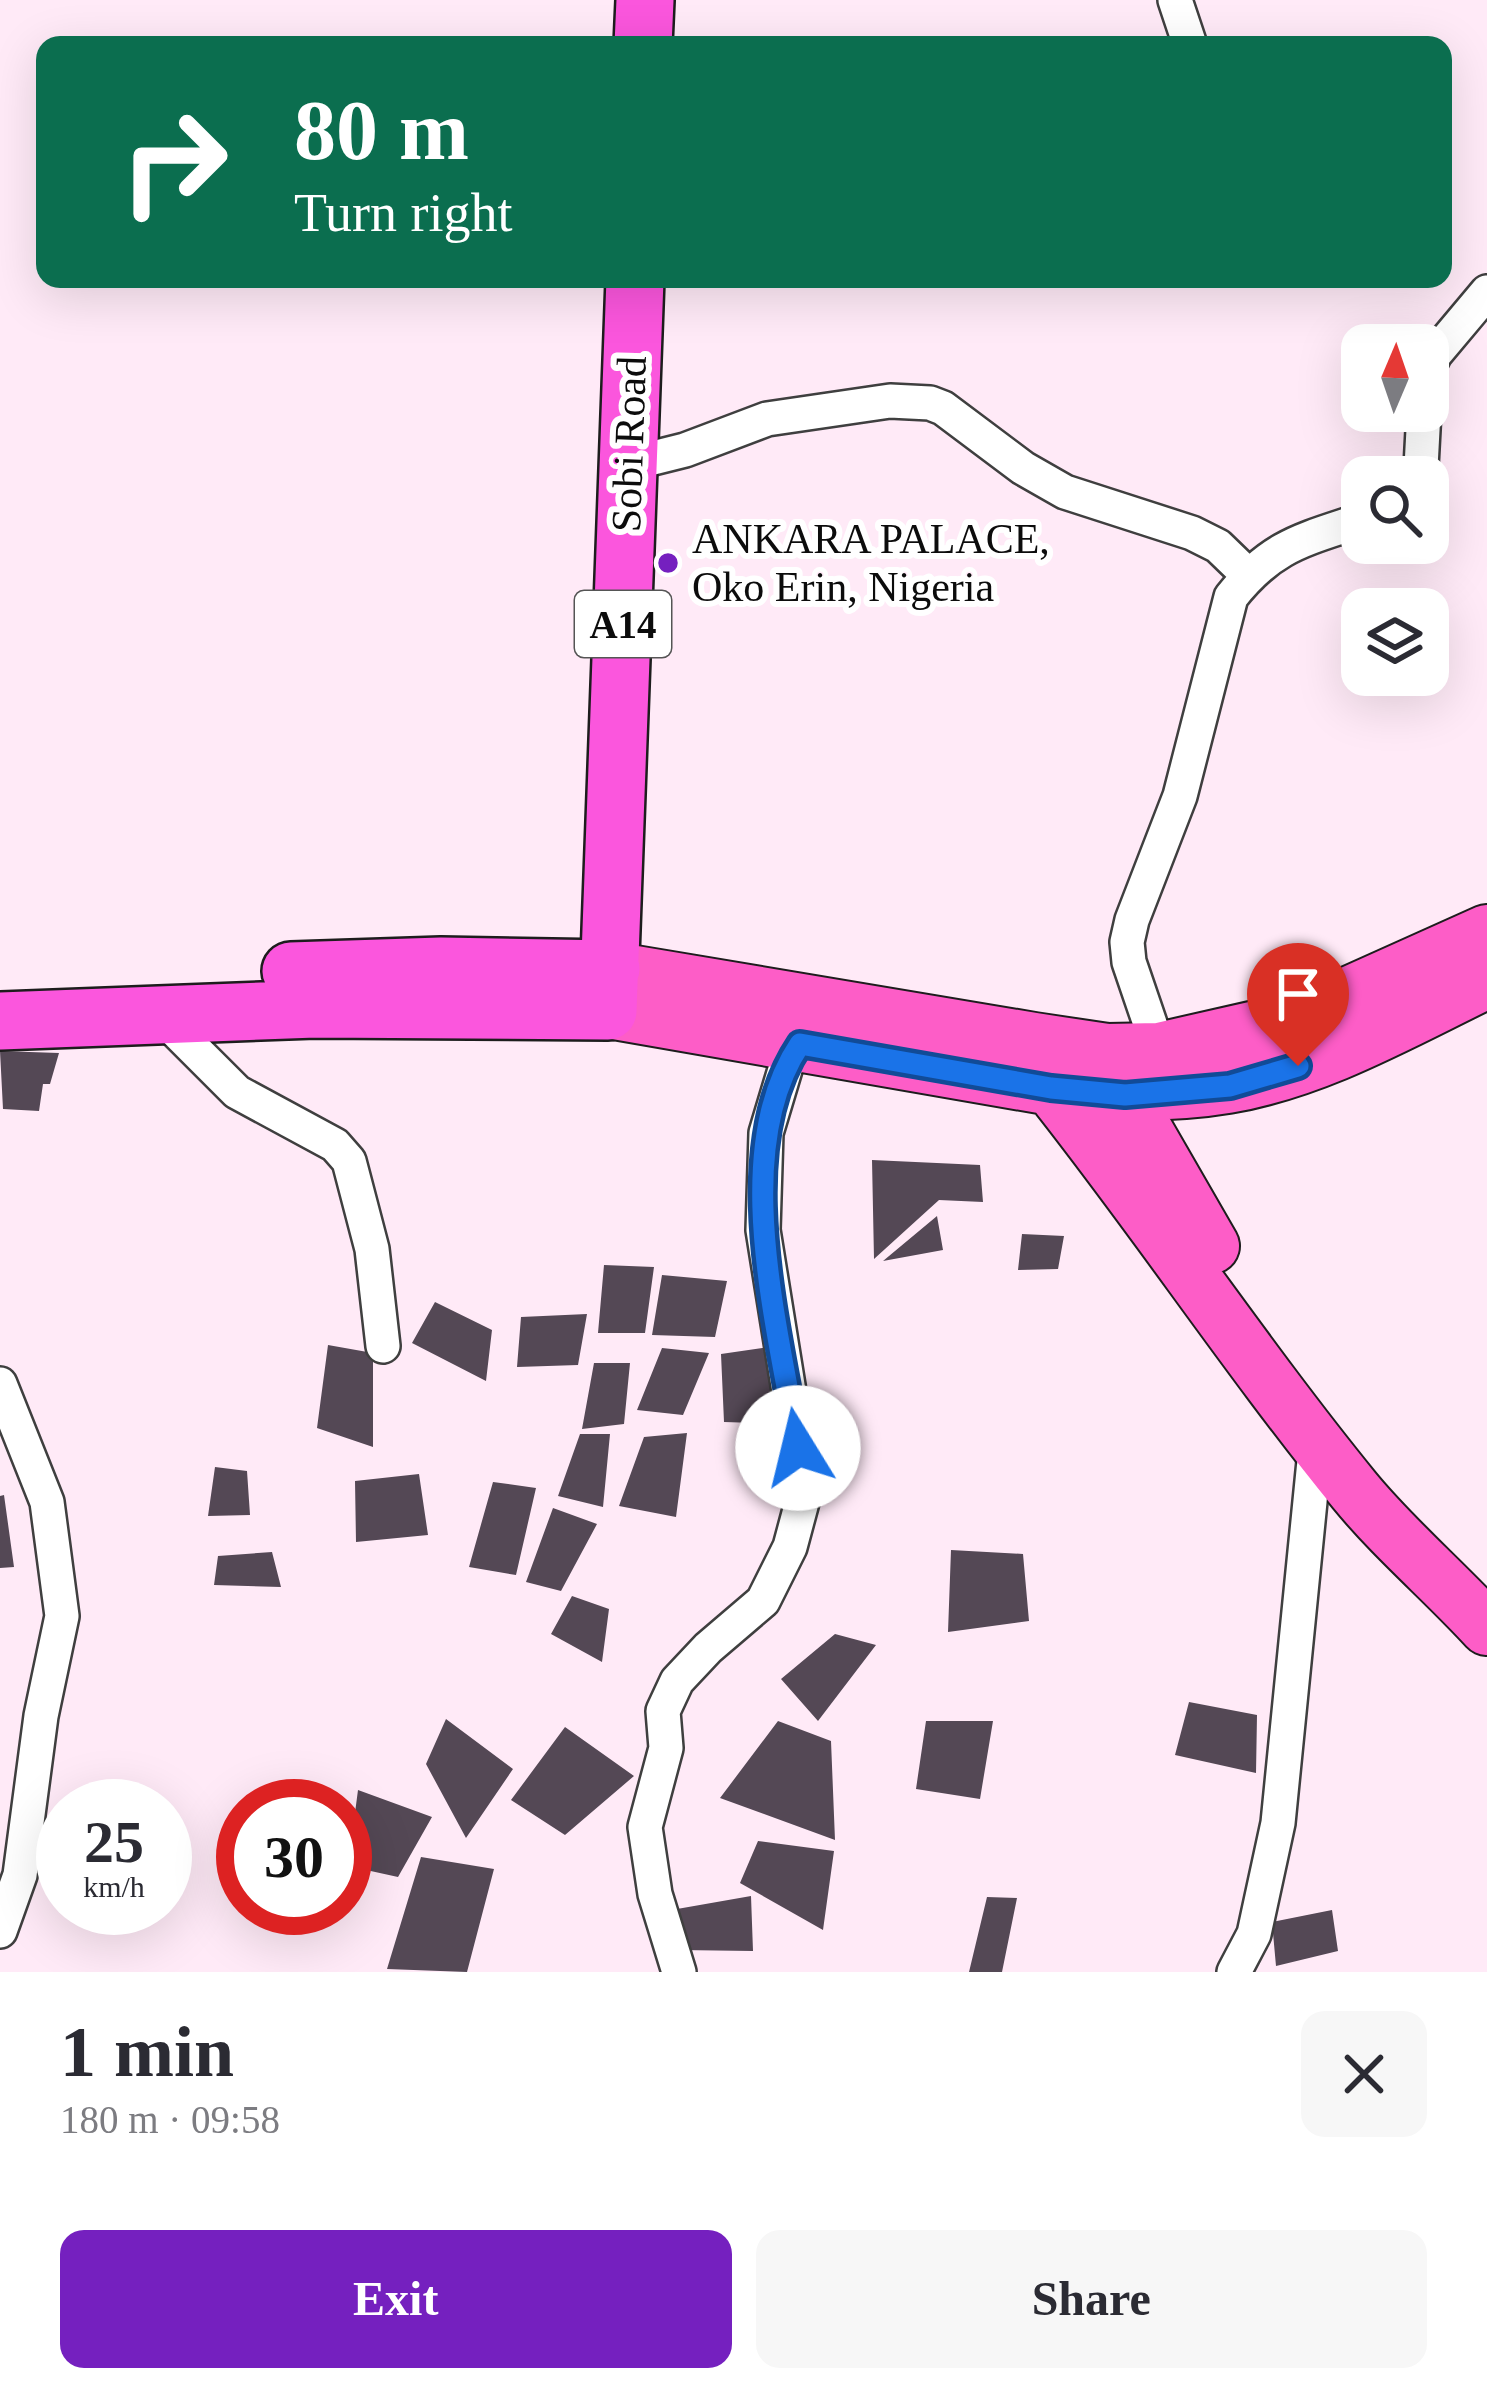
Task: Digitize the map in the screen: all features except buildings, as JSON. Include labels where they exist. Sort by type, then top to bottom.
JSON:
[{"type":"highway","points":[[643,36],[645,0]]},
{"type":"highway","name":"Sobi Road","points":[[609,990],[635,288]]},
{"type":"highway","points":[[0,984],[441,966],[609,990]]},
{"type":"highway","points":[[0,1021],[456,1007],[609,990]]},
{"type":"main road","points":[[1130,1065],[1291,1021],[1487,932]]},
{"type":"main road","points":[[609,990],[800,1044],[1043,1064],[1130,1065],[1230,1086],[1332,1055],[1487,982]]},
{"type":"main road","points":[[609,990],[1043,1064],[1243,1348],[1316,1441],[1357,1493],[1487,1628]]},
{"type":"main road","points":[[1130,1065],[1190,1212],[1266,1333],[1378,1475],[1487,1587]]},
{"type":"street","points":[[1175,0],[1187,36]]},
{"type":"street","points":[[1449,337],[1487,292]]},
{"type":"street","points":[[629,464],[686,450],[767,419],[890,401],[930,403],[1065,492],[1192,533],[1218,546],[1248,575]]},
{"type":"street","points":[[1130,1065],[1127,942],[1180,796],[1231,597],[1248,575],[1303,537],[1341,526]]},
{"type":"street","points":[[159,1014],[237,1092],[335,1145],[349,1161],[371,1249],[382,1346]]},
{"type":"street","points":[[679,1972],[655,1894],[644,1827],[666,1748],[663,1712],[677,1681],[764,1600],[790,1547],[805,1491],[763,1230],[766,1133],[787,1063],[800,1044]]},
{"type":"street","points":[[0,1384],[47,1502],[62,1616],[41,1716],[20,1875],[0,1931]]},
{"type":"street","points":[[1234,1972],[1254,1934],[1278,1823],[1316,1441]]},
{"type":"place","name":"ANKARA PALACE, Oko Erin, Nigeria","points":[[668,563]]},
{"type":"route","points":[[798,1448],[763,1230],[766,1133],[787,1063],[800,1044],[1051,1088],[1125,1095],[1230,1086],[1298,1066]]}]
